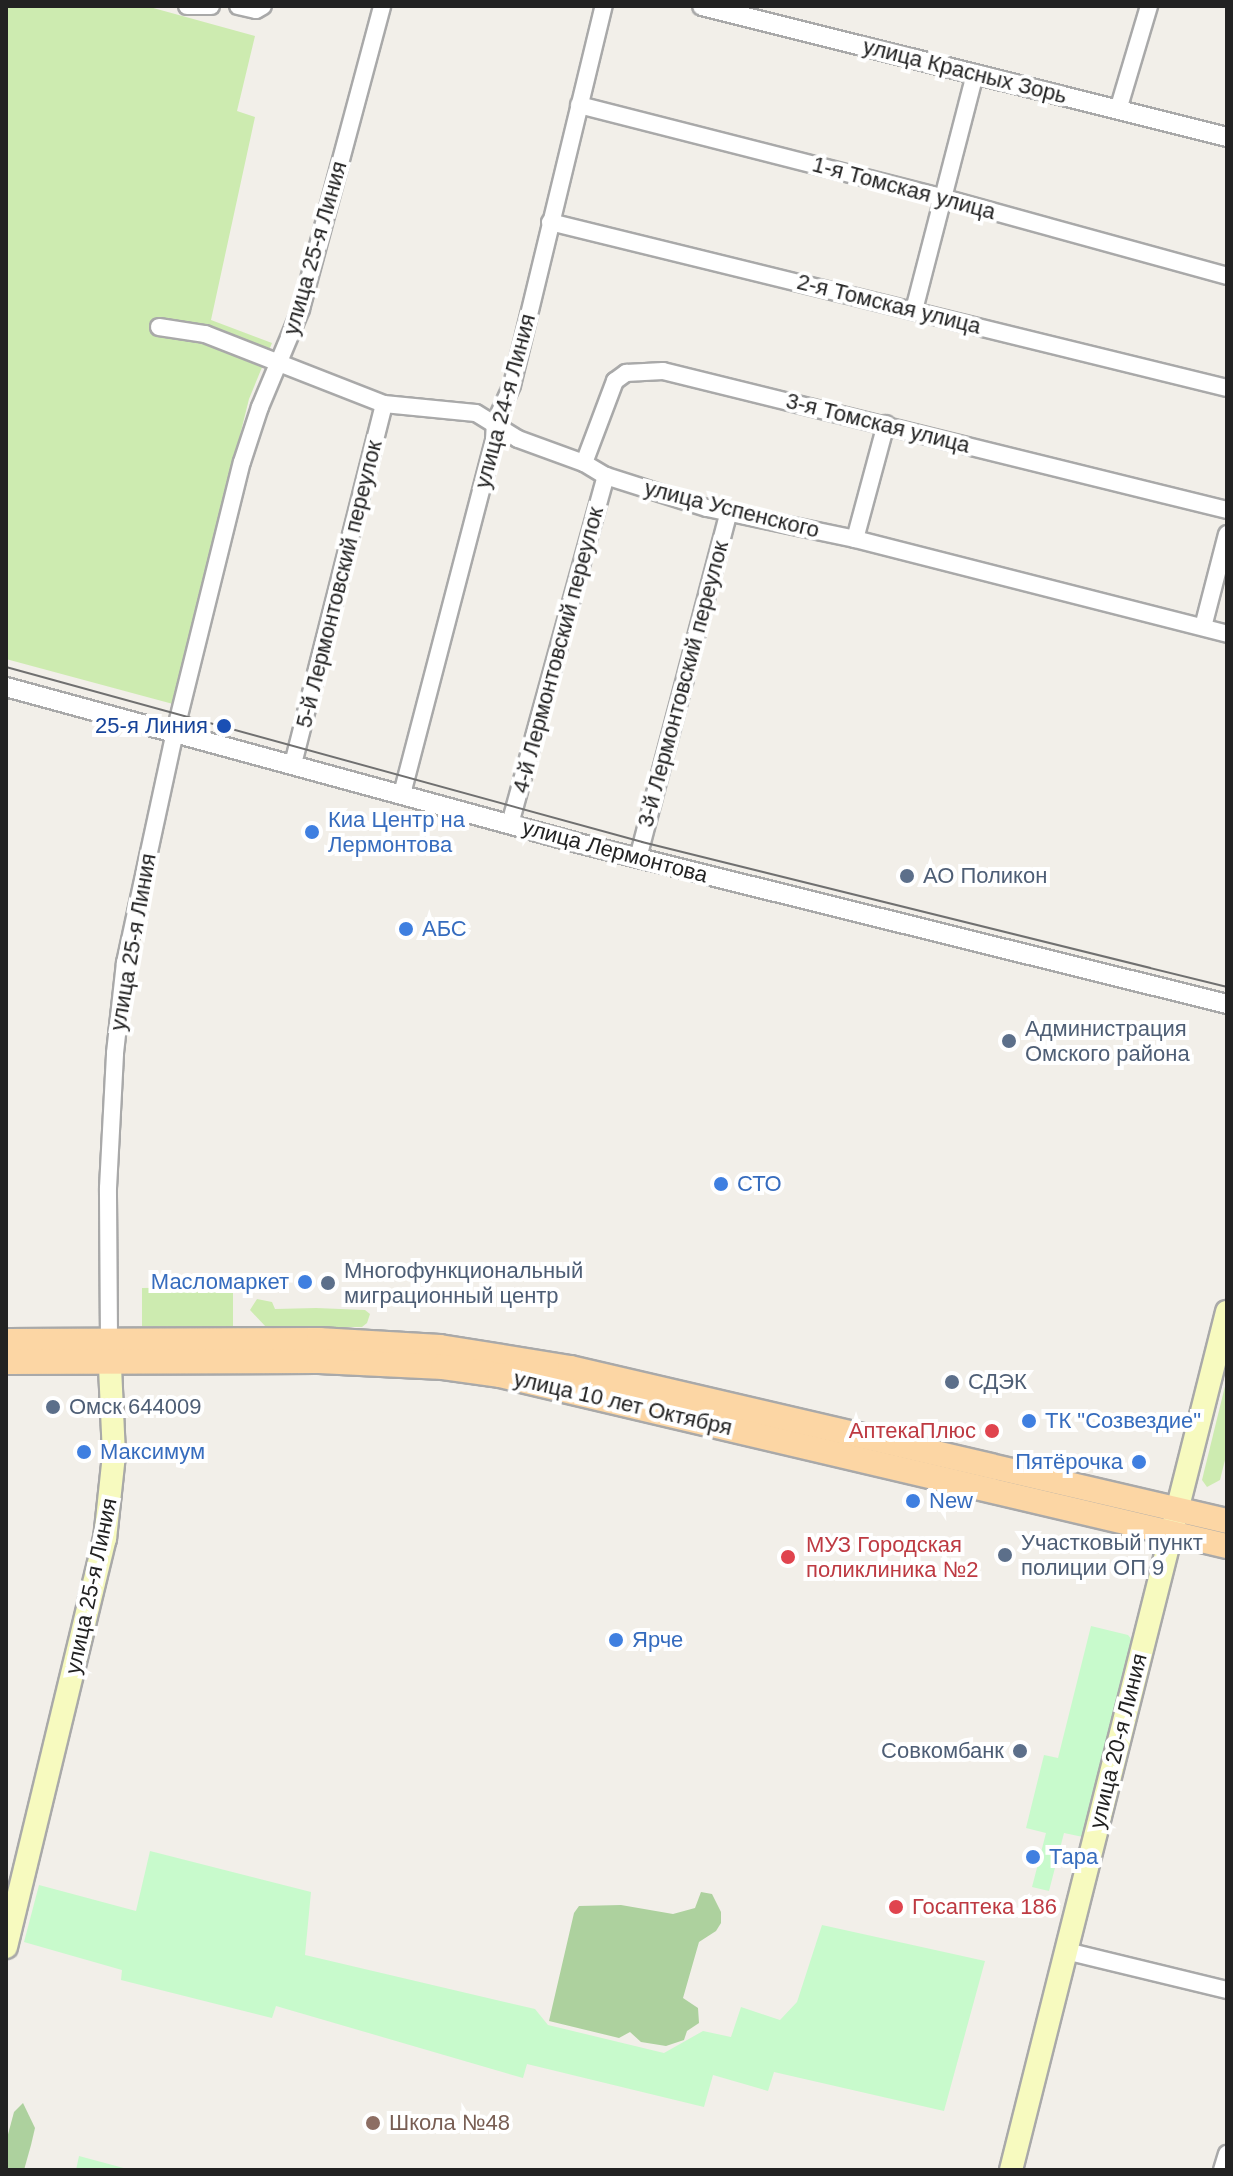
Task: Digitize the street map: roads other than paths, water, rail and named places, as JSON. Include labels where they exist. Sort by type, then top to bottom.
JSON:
[{"type":"main road","name":"улица 20-я Линия","points":[[1011,2170],[1227,1312]]},
{"type":"main road","name":"улица 10 лет Октября","points":[[6,1362],[110,1350],[319,1340],[440,1347],[501,1356],[586,1372],[1174,1520],[1227,1546]]},
{"type":"main road","name":"улица 10 лет Октября","points":[[6,1341],[110,1350]]},
{"type":"main road","name":"улица 25-я Линия","points":[[6,1947],[105,1539],[114,1455],[110,1350]]},
{"type":"main road","name":"улица 10 лет Октября","points":[[1174,1520],[1227,1521]]},
{"type":"street","points":[[187,6],[211,6]]},
{"type":"street","points":[[238,6],[259,8]]},
{"type":"street","name":"улица 25-я Линия","points":[[110,1350],[108,1188],[121,991],[175,732],[242,462],[301,309],[382,6]]},
{"type":"street","name":"улица 24-я Линия","points":[[402,794],[494,440],[495,423],[512,385],[604,6]]},
{"type":"street","name":"улица Красных Зорь","points":[[702,6],[1227,137]]},
{"type":"street","points":[[1118,110],[1149,6]]},
{"type":"street","points":[[914,310],[975,74]]},
{"type":"street","name":"1-я Томская улица","points":[[579,105],[944,198],[1227,276]]},
{"type":"street","name":"2-я Томская улица","points":[[550,222],[1227,388]]},
{"type":"street","name":"улица Успенского","points":[[159,327],[205,334],[384,404],[464,410],[495,423],[518,439],[584,463],[606,476],[729,511],[855,539],[1227,634]]},
{"type":"street","name":"3-я Томская улица","points":[[584,463],[615,381],[626,373],[663,371],[1227,510]]},
{"type":"street","name":"5-й Лермонтовский переулок","points":[[293,764],[384,404]]},
{"type":"street","points":[[855,539],[886,424]]},
{"type":"street","name":"4-й Лермонтовский переулок","points":[[510,824],[606,476]]},
{"type":"street","name":"3-й Лермонтовский переулок","points":[[638,858],[729,511]]},
{"type":"street","points":[[1203,627],[1227,534]]},
{"type":"street","name":"улица Лермонтова","points":[[6,687],[638,858],[1227,1004]]},
{"type":"street","points":[[1066,1951],[1227,1990]]},
{"type":"street","points":[[1222,2170],[1227,2154]]},
{"type":"tram line","points":[[6,667],[642,842],[1227,987]]},
{"type":"place","name":"25-я Линия","points":[[224,726]]},
{"type":"place","name":"Киа Центр на Лермонтова","points":[[312,832]]},
{"type":"place","name":"АО Поликон","points":[[907,876]]},
{"type":"place","name":"АБС","points":[[406,929]]},
{"type":"place","name":"Администрация Омского района","points":[[1009,1041]]},
{"type":"place","name":"СТО","points":[[721,1184]]},
{"type":"place","name":"Масломаркет","points":[[305,1282]]},
{"type":"place","name":"Многофункциональный миграционный центр","points":[[328,1283]]},
{"type":"place","name":"СДЭК","points":[[952,1382]]},
{"type":"place","name":"Омск 644009","points":[[53,1407]]},
{"type":"place","name":"ТК \"Созвездие\"","points":[[1029,1421]]},
{"type":"place","name":"АптекаПлюс","points":[[992,1431]]},
{"type":"place","name":"Максимум","points":[[84,1452]]},
{"type":"place","name":"Пятёрочка","points":[[1139,1462]]},
{"type":"place","name":"New","points":[[913,1501]]},
{"type":"place","name":"Участковый пункт полиции ОП 9","points":[[1005,1555]]},
{"type":"place","name":"МУЗ Городская поликлиника №2","points":[[788,1557]]},
{"type":"place","name":"Ярче","points":[[616,1640]]},
{"type":"place","name":"Совкомбанк","points":[[1020,1751]]},
{"type":"place","name":"Тара","points":[[1033,1857]]},
{"type":"place","name":"Госаптека 186","points":[[896,1907]]},
{"type":"place","name":"Школа №48","points":[[373,2123]]}]
